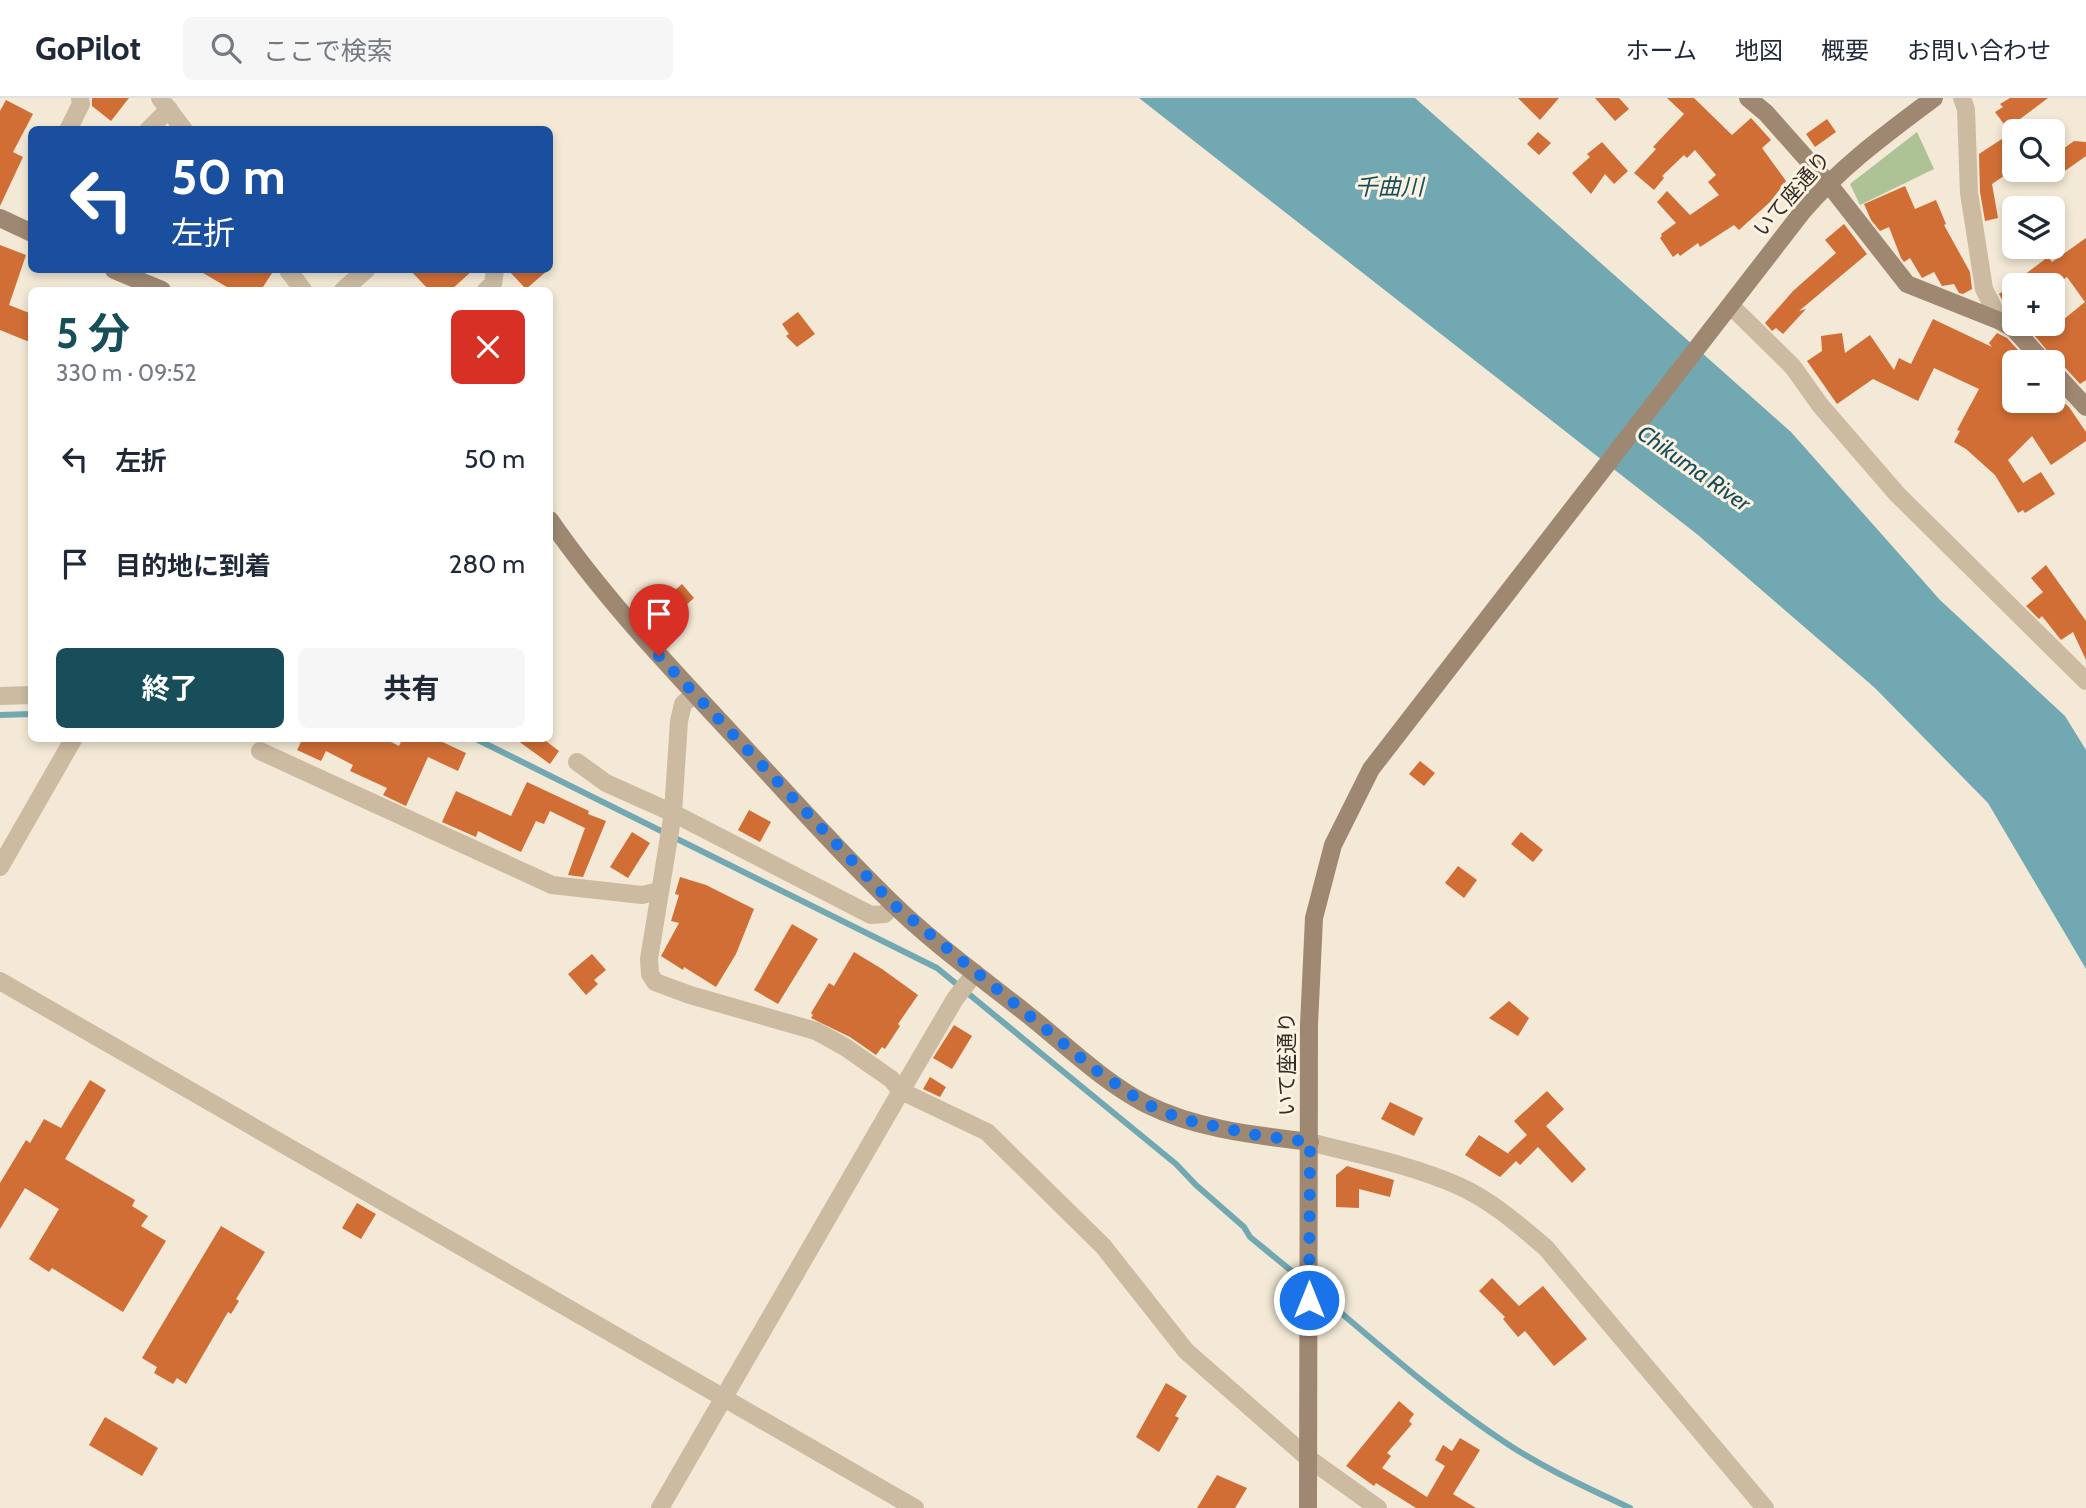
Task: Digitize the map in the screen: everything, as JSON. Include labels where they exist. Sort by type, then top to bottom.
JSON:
[{"type":"street","points":[[70,126],[81,104],[79,98]]},
{"type":"street","points":[[1748,98],[1766,113],[1828,183],[1907,284],[2000,321],[2014,330],[2033,350]]},
{"type":"street","name":"いて座通り","points":[[1308,1508],[1309,1025],[1314,918],[1329,858],[1344,820],[1371,769],[1429,692],[1803,211],[1853,159],[1934,98]]},
{"type":"street","points":[[1962,98],[1966,109],[1969,193],[1984,289],[2000,321]]},
{"type":"street","points":[[150,126],[164,104],[181,126]]},
{"type":"street","points":[[0,218],[28,231]]},
{"type":"street","points":[[121,273],[155,287]]},
{"type":"street","points":[[346,287],[363,273]]},
{"type":"street","points":[[1731,306],[1793,367],[1821,405],[1897,494],[2086,681]]},
{"type":"street","points":[[2065,384],[2086,407]]},
{"type":"street","points":[[553,524],[604,591],[694,694],[893,904],[971,978],[1144,1103],[1181,1119],[1215,1128],[1310,1142],[1434,1177],[1469,1192],[1510,1218],[1546,1248],[1765,1508]]},
{"type":"street","points":[[694,694],[683,704],[679,721],[670,827],[659,891],[659,911],[649,959],[649,974],[655,982],[690,995],[816,1031],[845,1047],[891,1079],[901,1091],[987,1132],[1103,1246],[1186,1351],[1308,1458],[1378,1508]]},
{"type":"street","points":[[0,696],[28,695]]},
{"type":"street","points":[[0,867],[72,742]]},
{"type":"street","points":[[260,751],[552,885],[642,895],[659,891]]},
{"type":"street","points":[[577,762],[670,827],[871,915],[885,914],[893,904]]},
{"type":"street","points":[[660,1508],[901,1091],[955,999],[971,978]]},
{"type":"street","points":[[0,981],[915,1508]]},
{"type":"green space","points":[[1917,132],[1934,169],[1860,205],[1850,184]]},
{"type":"water","name":"千曲川","points":[[1139,98],[1415,98],[1791,432],[1940,600],[2065,716],[2086,750],[2086,969],[1988,803],[1875,688],[1698,535]]},
{"type":"building","points":[[92,98],[129,98],[111,121],[92,106]]},
{"type":"building","points":[[1518,98],[1559,98],[1540,120]]},
{"type":"building","points":[[1595,98],[1619,98],[1629,109],[1615,121]]},
{"type":"building","points":[[1667,98],[1694,98],[1732,135],[1751,118],[1771,140],[1762,148],[1786,181],[1770,202],[1739,230],[1734,225],[1700,247],[1698,243],[1680,256],[1678,253],[1673,257],[1660,238],[1661,234],[1676,223],[1657,202],[1667,191],[1690,215],[1719,195],[1708,182],[1716,175],[1695,150],[1687,158],[1684,155],[1662,176],[1664,178],[1654,190],[1634,173],[1656,149],[1653,147],[1684,114]]},
{"type":"building","points":[[2010,98],[2048,98],[2020,119],[2002,119],[2002,122],[1995,112],[2003,107],[2000,104]]},
{"type":"building","points":[[6,100],[33,114],[13,152],[23,157],[0,206],[0,111]]},
{"type":"building","points":[[1827,119],[1836,132],[1815,147],[1806,134]]},
{"type":"building","points":[[1538,132],[1551,143],[1539,155],[1527,144]]},
{"type":"building","points":[[2002,139],[2002,177],[1992,184],[1998,218],[1985,221],[1980,192],[1979,154]]},
{"type":"building","points":[[2074,141],[2086,142],[2086,156],[2065,171],[2065,147]]},
{"type":"building","points":[[1602,142],[1628,171],[1614,184],[1605,174],[1591,194],[1572,173],[1590,157],[1587,154]]},
{"type":"building","points":[[1905,186],[1915,209],[1936,200],[1946,224],[1944,225],[1970,272],[1972,289],[1963,294],[1959,293],[1954,284],[1942,286],[1934,272],[1922,278],[1910,258],[1904,262],[1901,258],[1889,227],[1880,231],[1871,220],[1864,204]]},
{"type":"building","points":[[1844,224],[1867,254],[1799,311],[1806,309],[1783,334],[1776,328],[1772,331],[1765,323],[1793,291],[1836,253],[1825,240]]},
{"type":"building","points":[[2086,238],[2086,380],[2080,384],[2065,367],[2065,350],[2047,350],[2035,336],[2065,336],[2065,318],[2085,302],[2067,277],[2065,278],[2065,273],[2027,273],[2045,259],[2052,262],[2065,259],[2065,253]]},
{"type":"building","points":[[0,245],[26,255],[9,305],[28,312],[28,341],[0,330]]},
{"type":"building","points":[[203,273],[272,273],[263,287],[227,287]]},
{"type":"building","points":[[413,273],[470,273],[454,287],[426,287]]},
{"type":"building","points":[[511,273],[545,273],[528,287],[524,287]]},
{"type":"building","points":[[798,312],[815,334],[797,347],[786,336],[789,334],[782,324]]},
{"type":"building","points":[[1933,319],[1992,347],[1989,343],[1997,333],[2007,338],[2018,350],[2002,350],[2002,413],[2065,413],[2065,404],[2086,432],[2086,441],[2051,465],[2032,436],[2008,460],[2023,483],[2041,472],[2055,494],[2025,513],[2023,510],[2018,513],[1995,475],[1954,442],[1960,431],[1957,430],[1979,389],[1934,368],[1918,401],[1873,379],[1837,404],[1807,361],[1822,351],[1821,336],[1842,333],[1845,353],[1870,335],[1894,370],[1899,358],[1911,364]]},
{"type":"building","points":[[2046,565],[2086,621],[2086,660],[2073,632],[2061,640],[2042,616],[2039,619],[2026,606],[2043,592],[2031,578]]},
{"type":"building","points":[[682,584],[694,598],[667,622],[655,608]]},
{"type":"building","points":[[301,742],[391,742],[399,746],[401,742],[443,742],[466,753],[458,771],[428,757],[406,806],[383,795],[387,788],[350,771],[353,765],[326,751],[321,761],[297,750]]},
{"type":"building","points":[[520,742],[547,742],[559,751],[550,764]]},
{"type":"building","points":[[1420,761],[1435,773],[1424,786],[1409,774]]},
{"type":"building","points":[[527,782],[606,821],[583,877],[568,875],[585,828],[550,811],[544,824],[536,821],[521,852],[478,831],[476,837],[442,822],[456,791],[511,816]]},
{"type":"building","points":[[749,810],[771,822],[760,842],[738,830]]},
{"type":"building","points":[[632,832],[650,843],[628,878],[610,867]]},
{"type":"building","points":[[1521,832],[1543,850],[1533,862],[1511,844]]},
{"type":"building","points":[[1458,866],[1477,880],[1464,898],[1445,883]]},
{"type":"building","points":[[680,877],[706,885],[754,909],[736,954],[716,987],[661,956],[679,923],[671,921],[679,895],[675,894]]},
{"type":"building","points":[[792,924],[818,939],[778,1004],[754,990]]},
{"type":"building","points":[[854,952],[918,995],[885,1049],[882,1047],[876,1055],[850,1037],[811,1018],[811,1013],[829,983],[834,986]]},
{"type":"building","points":[[592,954],[606,970],[594,980],[598,984],[586,995],[568,974]]},
{"type":"building","points":[[1509,1001],[1529,1018],[1518,1036],[1489,1018]]},
{"type":"building","points":[[954,1025],[972,1036],[952,1069],[933,1058]]},
{"type":"building","points":[[930,1077],[946,1087],[940,1097],[923,1089]]},
{"type":"building","points":[[90,1080],[106,1090],[65,1159],[135,1200],[132,1206],[148,1216],[141,1226],[166,1241],[123,1312],[52,1268],[49,1272],[29,1259],[59,1209],[25,1188],[0,1229],[0,1183],[26,1140],[30,1143],[44,1119],[61,1128]]},
{"type":"building","points":[[1547,1091],[1564,1109],[1546,1126],[1586,1169],[1572,1183],[1538,1147],[1520,1165],[1516,1161],[1500,1177],[1465,1155],[1479,1135],[1512,1156],[1508,1153],[1527,1135],[1514,1121]]},
{"type":"building","points":[[1390,1102],[1423,1118],[1414,1136],[1381,1119]]},
{"type":"building","points":[[1347,1166],[1394,1180],[1390,1197],[1359,1189],[1359,1208],[1336,1207],[1336,1175]]},
{"type":"building","points":[[357,1203],[376,1214],[361,1239],[342,1228]]},
{"type":"building","points":[[221,1226],[265,1252],[236,1299],[239,1301],[231,1314],[228,1312],[186,1384],[177,1378],[173,1384],[154,1373],[157,1367],[142,1358]]},
{"type":"building","points":[[1492,1278],[1519,1306],[1543,1286],[1587,1339],[1554,1366],[1525,1331],[1518,1337],[1503,1319],[1505,1317],[1479,1291]]},
{"type":"building","points":[[1166,1383],[1187,1396],[1175,1416],[1179,1418],[1159,1452],[1136,1437]]},
{"type":"building","points":[[1399,1401],[1414,1414],[1409,1421],[1412,1424],[1387,1453],[1391,1456],[1382,1468],[1427,1497],[1445,1466],[1435,1460],[1443,1445],[1452,1451],[1460,1438],[1480,1450],[1453,1494],[1476,1508],[1416,1508],[1376,1483],[1374,1486],[1346,1466]]},
{"type":"building","points":[[105,1417],[158,1448],[142,1476],[89,1445]]},
{"type":"building","points":[[1217,1475],[1247,1488],[1235,1508],[1197,1508]]},
{"type":"waterway","points":[[0,715],[28,714]]},
{"type":"waterway","points":[[482,742],[937,968],[1176,1164],[1244,1227],[1250,1237],[1305,1282]]},
{"type":"waterway","points":[[1313,1289],[1481,1426],[1536,1461],[1630,1508]]},
{"type":"route","points":[[659,656],[893,904],[1097,1071],[1144,1103],[1181,1119],[1215,1128],[1310,1142],[1309,1300]]},
{"type":"water label","name":"Chikuma River","points":[[1694,468]]}]
